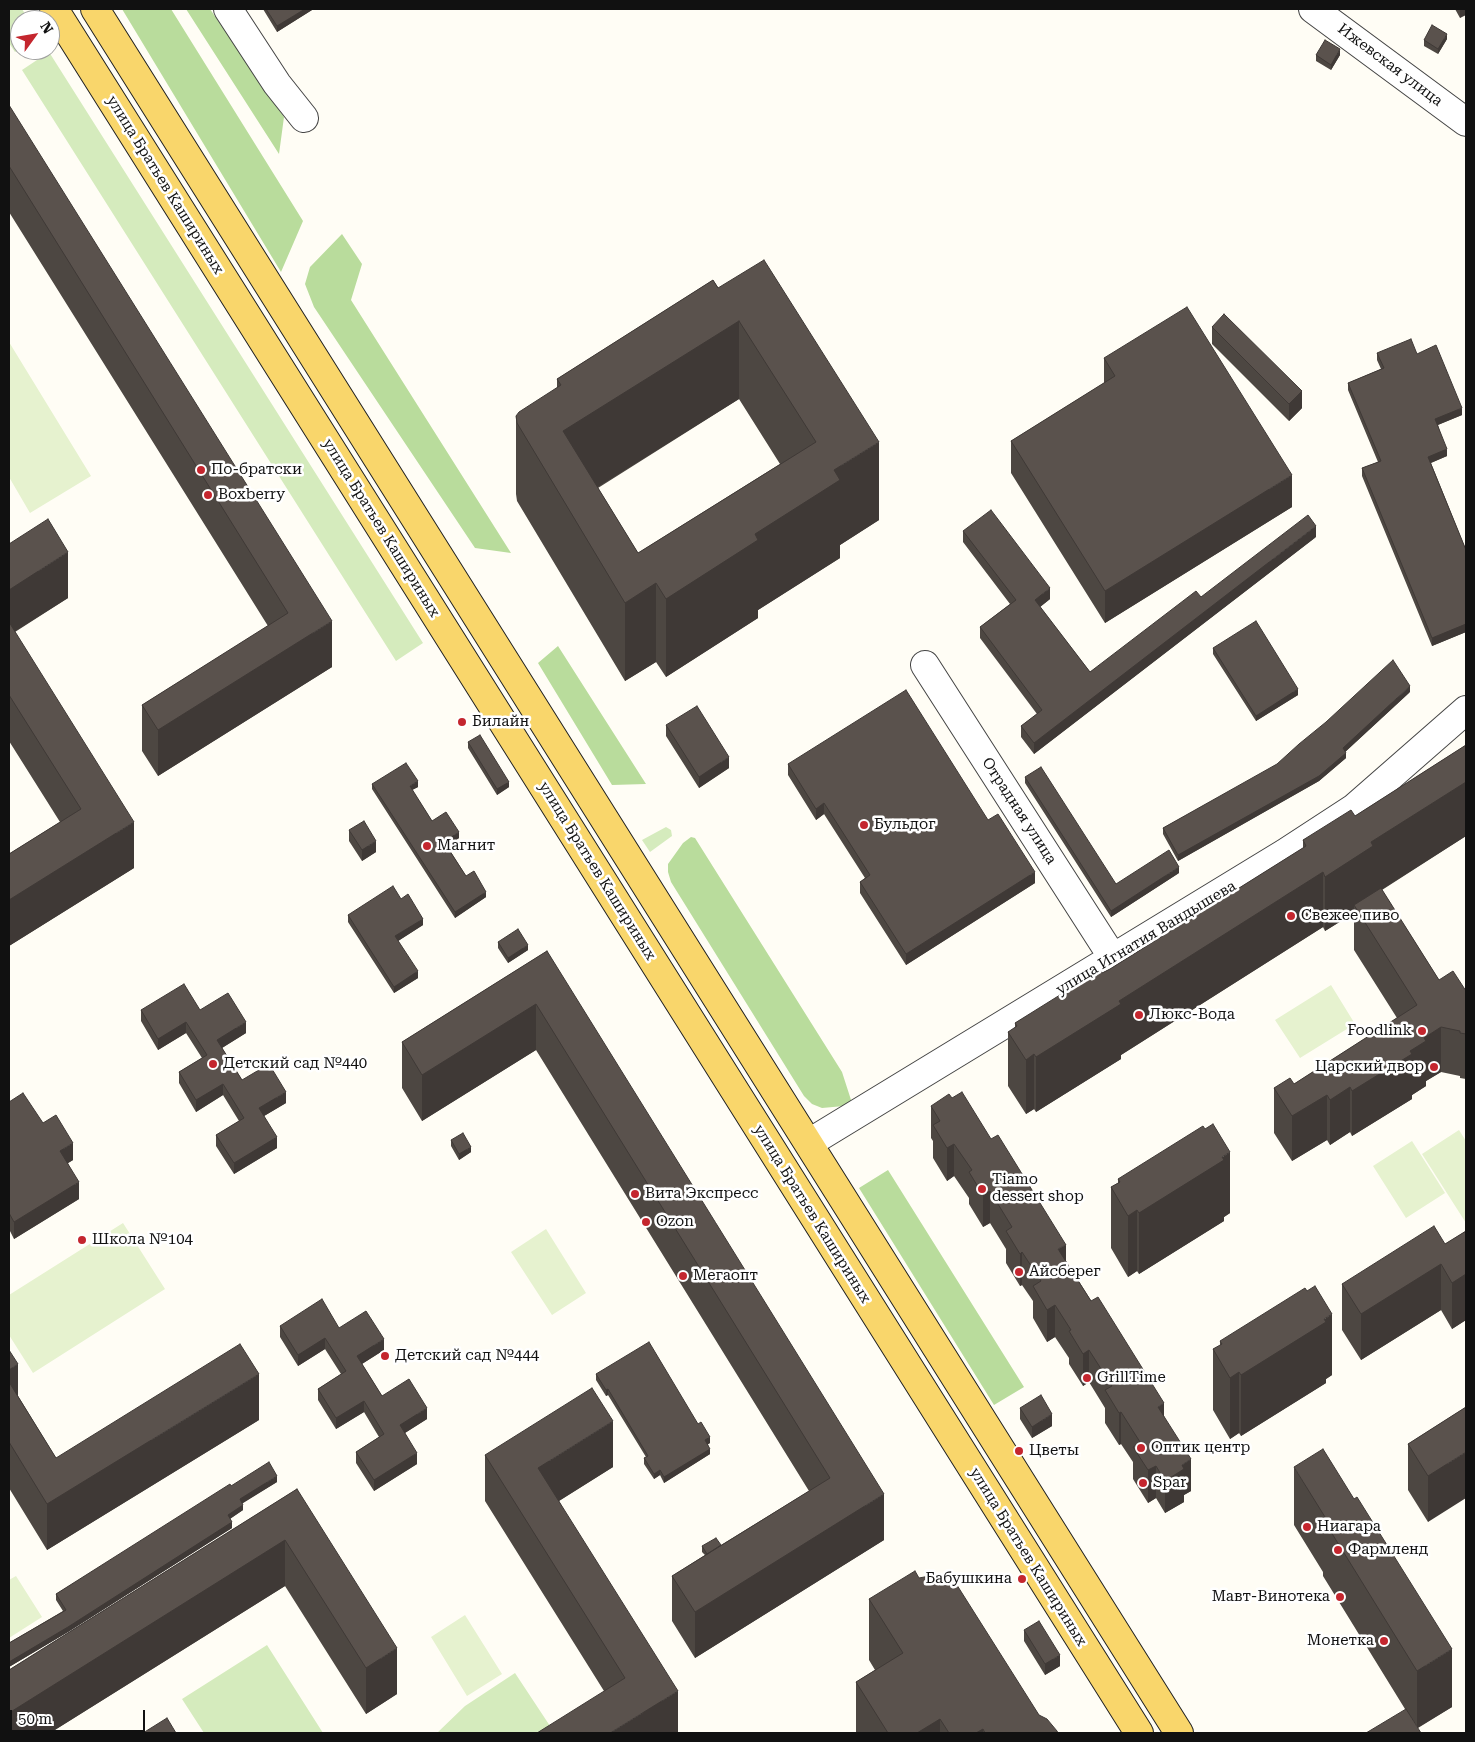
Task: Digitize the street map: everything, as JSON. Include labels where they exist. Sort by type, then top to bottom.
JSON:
[{"type":"main road","name":"улица Братьев Кашириных","points":[[54,9],[1139,1733]]},
{"type":"main road","points":[[95,9],[1179,1733]]},
{"type":"street","points":[[228,9],[277,84],[304,118]]},
{"type":"street","name":"Ижевская улица","points":[[1313,9],[1466,122]]},
{"type":"street","name":"Отрадная улица","points":[[925,664],[1113,958]]},
{"type":"street","name":"улица Игнатия Вандышева","points":[[809,1143],[1285,853],[1354,808],[1466,710]]},
{"type":"green space","points":[[9,9],[22,9],[10,10],[10,44]]},
{"type":"green space","points":[[122,9],[171,9],[303,221],[281,272]]},
{"type":"green space","points":[[186,9],[210,9],[284,117],[279,154]]},
{"type":"green space","points":[[37,60],[54,60],[423,643],[396,661],[22,70]]},
{"type":"green space","points":[[342,234],[362,264],[351,300],[511,553],[475,548],[314,307],[305,284],[310,267]]},
{"type":"green space","points":[[9,342],[91,476],[30,513],[9,477]]},
{"type":"green space","points":[[558,646],[646,784],[612,785],[538,663]]},
{"type":"green space","points":[[666,827],[671,830],[672,836],[650,852],[642,840]]},
{"type":"green space","points":[[691,837],[695,838],[842,1072],[852,1103],[844,1106],[822,1108],[812,1104],[804,1096],[671,882],[668,864],[683,843]]},
{"type":"green space","points":[[1331,985],[1355,1024],[1300,1058],[1275,1020]]},
{"type":"green space","points":[[1459,1130],[1466,1141],[1466,1223],[1422,1154]]},
{"type":"green space","points":[[1412,1141],[1445,1193],[1406,1218],[1373,1166]]},
{"type":"green space","points":[[888,1170],[1024,1387],[994,1405],[859,1188]]},
{"type":"green space","points":[[123,1223],[165,1289],[33,1373],[9,1335],[9,1295]]},
{"type":"green space","points":[[546,1229],[586,1293],[552,1315],[511,1252]]},
{"type":"green space","points":[[16,1576],[42,1617],[9,1638],[9,1580]]},
{"type":"green space","points":[[465,1615],[502,1674],[467,1696],[431,1637]]},
{"type":"green space","points":[[267,1645],[323,1733],[204,1733],[182,1699]]},
{"type":"green space","points":[[515,1673],[552,1729],[546,1733],[437,1733],[465,1706]]},
{"type":"building","points":[[266,9],[305,9],[277,26]]},
{"type":"building","points":[[1432,25],[1447,34],[1438,49],[1424,40]]},
{"type":"building","points":[[1325,40],[1340,49],[1331,65],[1316,55]]},
{"type":"building","points":[[9,105],[332,621],[158,730],[142,705],[288,613],[9,166]]},
{"type":"building","points":[[764,260],[879,442],[834,470],[840,480],[755,534],[758,540],[666,599],[656,583],[625,603],[517,423],[516,416],[519,412],[561,385],[557,379],[713,280],[718,288]],"holes":[[[739,321],[816,442],[638,553],[563,431]]]},
{"type":"building","points":[[1187,307],[1292,475],[1105,591],[1011,441],[1115,376],[1104,358]]},
{"type":"building","points":[[1224,314],[1302,391],[1289,404],[1212,327]]},
{"type":"building","points":[[1411,339],[1417,354],[1436,345],[1462,408],[1435,419],[1447,449],[1428,457],[1466,550],[1466,624],[1432,638],[1362,468],[1381,461],[1348,383],[1384,368],[1377,353]]},
{"type":"building","points":[[991,510],[1050,588],[1035,600],[1090,672],[1196,591],[1201,597],[1308,515],[1316,526],[1034,743],[1021,726],[1042,710],[980,627],[1016,600],[963,531]]},
{"type":"building","points":[[48,519],[68,552],[9,590],[9,544]]},
{"type":"building","points":[[1256,621],[1298,689],[1256,716],[1213,648]]},
{"type":"building","points":[[9,622],[134,822],[9,900],[9,854],[81,809],[9,695]]},
{"type":"building","points":[[1393,660],[1410,686],[1343,748],[1346,753],[1319,776],[1178,855],[1163,828],[1277,764]]},
{"type":"building","points":[[906,690],[988,820],[998,814],[1035,872],[906,954],[860,882],[870,875],[824,803],[816,809],[788,764]]},
{"type":"building","points":[[697,706],[729,757],[699,777],[666,725]]},
{"type":"building","points":[[480,735],[509,782],[497,789],[468,742]]},
{"type":"building","points":[[1466,745],[1466,782],[1371,842],[1373,846],[1325,877],[1323,872],[1119,1001],[1121,1004],[1036,1057],[1034,1054],[1026,1060],[1008,1032],[1017,1026],[1015,1023],[1100,970],[1102,973],[1110,969],[1306,846],[1303,840],[1351,810],[1355,816]]},
{"type":"building","points":[[406,763],[418,781],[410,786],[432,821],[446,812],[459,832],[444,842],[466,876],[474,871],[486,892],[455,912],[372,784]]},
{"type":"building","points":[[1041,767],[1116,884],[1169,850],[1179,867],[1111,911],[1025,777]]},
{"type":"building","points":[[364,821],[376,841],[362,850],[349,830]]},
{"type":"building","points":[[393,886],[401,899],[408,894],[423,919],[395,936],[418,971],[394,987],[348,915]]},
{"type":"building","points":[[1381,888],[1439,980],[1453,971],[1466,991],[1466,1034],[1441,1027],[1424,1038],[1426,1041],[1410,1051],[1412,1054],[1352,1091],[1350,1087],[1330,1100],[1327,1095],[1292,1116],[1274,1088],[1290,1078],[1294,1084],[1417,1005],[1354,905]]},
{"type":"building","points":[[518,929],[528,945],[508,958],[498,942]]},
{"type":"building","points":[[547,951],[884,1494],[695,1612],[672,1576],[830,1478],[536,1004],[422,1075],[402,1042]]},
{"type":"building","points":[[184,984],[200,1010],[228,993],[246,1022],[217,1040],[242,1080],[269,1064],[286,1092],[259,1108],[277,1137],[234,1163],[216,1135],[244,1118],[223,1084],[196,1100],[179,1072],[207,1055],[186,1022],[158,1039],[141,1010]]},
{"type":"building","points":[[962,1092],[991,1139],[998,1135],[1066,1245],[1058,1249],[1091,1301],[1098,1297],[1164,1403],[1158,1407],[1191,1459],[1182,1465],[1184,1469],[1165,1481],[1156,1466],[1148,1470],[1133,1447],[1140,1442],[1105,1390],[1112,1386],[1089,1350],[1083,1354],[1055,1305],[1047,1310],[1033,1286],[1041,1281],[1022,1252],[1020,1254],[1006,1231],[1012,1227],[990,1191],[983,1195],[969,1172],[972,1170],[954,1144],[947,1148],[933,1125],[940,1121],[931,1106],[949,1094],[952,1098]]},
{"type":"building","points":[[23,1093],[43,1123],[56,1115],[73,1143],[60,1151],[79,1182],[14,1222],[9,1213],[9,1102]]},
{"type":"building","points":[[1213,1124],[1230,1152],[1222,1157],[1224,1160],[1139,1213],[1137,1210],[1128,1216],[1111,1187],[1120,1182],[1118,1179],[1203,1126],[1205,1129]]},
{"type":"building","points":[[463,1133],[471,1147],[459,1154],[451,1140]]},
{"type":"building","points":[[1434,1226],[1445,1244],[1466,1231],[1466,1274],[1452,1283],[1441,1264],[1361,1314],[1342,1284]]},
{"type":"building","points":[[1315,1286],[1332,1314],[1324,1319],[1326,1322],[1241,1375],[1239,1372],[1230,1378],[1213,1349],[1222,1344],[1220,1341],[1305,1288],[1307,1291]]},
{"type":"building","points":[[322,1299],[339,1328],[366,1311],[384,1339],[357,1356],[382,1396],[409,1379],[427,1408],[400,1425],[417,1453],[374,1480],[356,1452],[384,1434],[364,1401],[336,1418],[318,1389],[346,1371],[325,1338],[298,1355],[280,1326]]},
{"type":"building","points":[[649,1342],[698,1424],[701,1422],[710,1437],[705,1440],[710,1449],[664,1477],[660,1470],[654,1474],[644,1458],[648,1456],[608,1389],[606,1390],[596,1374]]},
{"type":"building","points":[[240,1344],[259,1374],[47,1504],[9,1442],[9,1382],[56,1458]]},
{"type":"building","points":[[9,1350],[18,1364],[9,1370]]},
{"type":"building","points":[[592,1388],[613,1421],[538,1468],[678,1691],[610,1733],[537,1733],[625,1678],[485,1455]]},
{"type":"building","points":[[1041,1395],[1052,1414],[1032,1427],[1020,1408]]},
{"type":"building","points":[[1466,1407],[1466,1452],[1428,1476],[1408,1444]]},
{"type":"building","points":[[1323,1449],[1354,1499],[1357,1497],[1452,1649],[1417,1671],[1323,1519],[1325,1517],[1294,1467]]},
{"type":"building","points":[[269,1462],[277,1476],[240,1499],[243,1505],[228,1515],[232,1522],[68,1627],[9,1662],[9,1643],[66,1610],[56,1594],[230,1484],[231,1486]]},
{"type":"building","points":[[297,1489],[397,1648],[366,1668],[285,1540],[9,1713],[9,1670]]},
{"type":"building","points":[[716,1538],[721,1545],[707,1554],[702,1546]]},
{"type":"building","points":[[915,1571],[919,1578],[935,1575],[950,1585],[955,1582],[1039,1715],[1047,1719],[1058,1733],[985,1733],[983,1729],[976,1733],[949,1733],[940,1719],[917,1733],[888,1733],[856,1682],[903,1653],[869,1599]]},
{"type":"building","points":[[1039,1621],[1060,1655],[1045,1664],[1024,1630]]},
{"type":"building","points":[[1406,1709],[1421,1733],[1366,1733]]},
{"type":"building","points":[[167,1718],[176,1733],[143,1733]]},
{"type":"place","name":"По-братски","points":[[201,470]]},
{"type":"place","name":"Boxberry","points":[[208,495]]},
{"type":"place","name":"Билайн","points":[[462,722]]},
{"type":"place","name":"Бульдог","points":[[864,825]]},
{"type":"place","name":"Магнит","points":[[427,846]]},
{"type":"place","name":"Свежее пиво","points":[[1291,916]]},
{"type":"place","name":"Люкс-Вода","points":[[1139,1015]]},
{"type":"place","name":"Foodlink","points":[[1422,1031]]},
{"type":"place","name":"Детский сад №440","points":[[213,1064]]},
{"type":"place","name":"Царский двор","points":[[1434,1067]]},
{"type":"place","name":"Tiamo dessert shop","points":[[982,1189]]},
{"type":"place","name":"Вита Экспресс","points":[[635,1194]]},
{"type":"place","name":"Ozon","points":[[646,1222]]},
{"type":"place","name":"Школа №104","points":[[82,1240]]},
{"type":"place","name":"Айсберег","points":[[1019,1272]]},
{"type":"place","name":"Мегаопт","points":[[683,1276]]},
{"type":"place","name":"Детский сад №444","points":[[385,1356]]},
{"type":"place","name":"GrillTime","points":[[1087,1378]]},
{"type":"place","name":"Оптик центр","points":[[1141,1448]]},
{"type":"place","name":"Цветы","points":[[1019,1451]]},
{"type":"place","name":"Spar","points":[[1143,1483]]},
{"type":"place","name":"Ниагара","points":[[1307,1527]]},
{"type":"place","name":"Фармленд","points":[[1338,1550]]},
{"type":"place","name":"Бабушкина","points":[[1022,1579]]},
{"type":"place","name":"Мавт-Винотека","points":[[1340,1597]]},
{"type":"place","name":"Монетка","points":[[1384,1641]]}]
